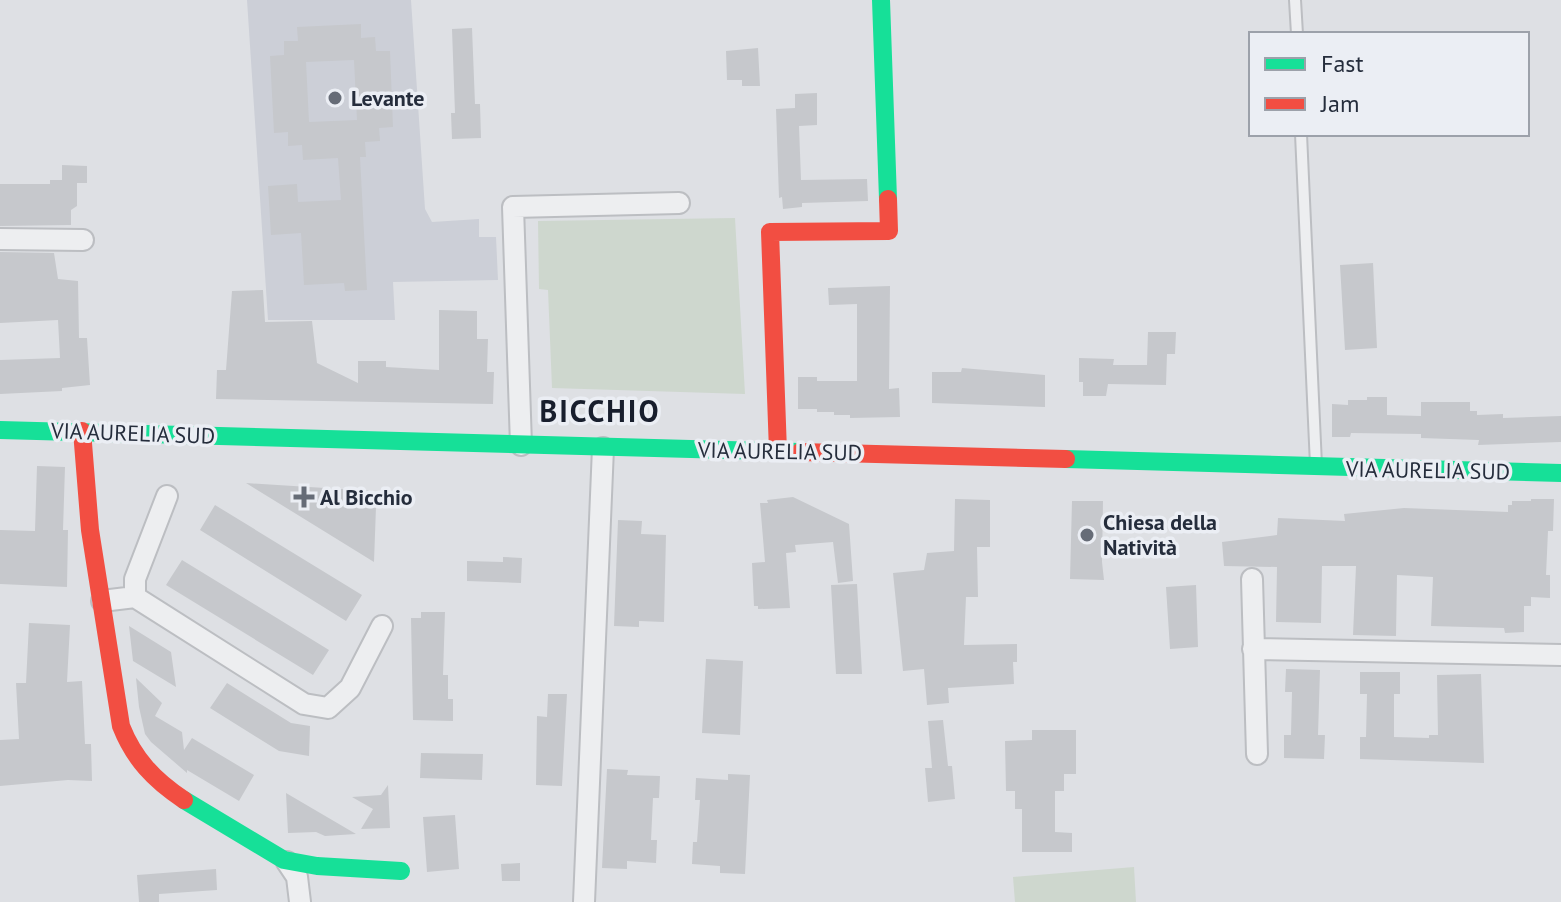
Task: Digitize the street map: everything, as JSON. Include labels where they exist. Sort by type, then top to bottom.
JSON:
[{"type":"main road","points":[[778,451],[770,232],[889,231],[881,0]]},
{"type":"main road","name":"VIA AURELIA SUD","points":[[0,430],[1561,473]]},
{"type":"main road","points":[[82,431],[90,530],[121,726],[133,755],[151,775],[177,795],[287,862],[401,871]]},
{"type":"street","points":[[521,445],[513,207],[679,203]]},
{"type":"street","points":[[0,239],[83,240]]},
{"type":"street","points":[[584,902],[603,448]]},
{"type":"street","points":[[135,597],[135,579],[167,496]]},
{"type":"street","points":[[1252,579],[1257,754]]},
{"type":"street","points":[[102,601],[135,597],[304,704],[328,708],[350,688],[382,626]]},
{"type":"street","points":[[1253,649],[1561,655]]},
{"type":"street","points":[[287,862],[297,877],[300,902]]},
{"type":"lane","points":[[1295,0],[1297,32]]},
{"type":"lane","points":[[1301,136],[1317,467]]},
{"type":"shaded area","name":"Levante","points":[[247,0],[411,0],[425,209],[432,222],[479,219],[479,237],[496,237],[498,280],[393,282],[395,320],[268,320]]},
{"type":"shaded area","points":[[735,218],[745,394],[552,388],[548,290],[539,289],[538,221]]},
{"type":"shaded area","points":[[1134,867],[1136,902],[1015,902],[1013,877]]},
{"type":"building","points":[[361,24],[361,38],[375,37],[376,51],[390,51],[393,127],[379,128],[380,141],[365,142],[366,157],[360,157],[367,290],[345,291],[344,283],[304,285],[301,233],[271,235],[268,186],[297,184],[298,202],[341,200],[338,158],[303,160],[302,145],[288,146],[288,132],[274,133],[270,56],[284,55],[284,41],[298,41],[297,27]],"holes":[[[354,60],[357,120],[309,122],[306,62]]]},
{"type":"building","points":[[472,28],[475,104],[480,104],[481,138],[452,139],[451,113],[455,113],[452,29]]},
{"type":"building","points":[[758,48],[760,86],[742,86],[742,80],[727,80],[726,51]]},
{"type":"building","points":[[817,93],[817,125],[799,126],[801,180],[867,179],[868,201],[802,203],[802,207],[783,209],[782,197],[779,198],[776,109],[795,108],[795,94]]},
{"type":"building","points":[[62,165],[87,166],[87,183],[77,183],[77,206],[71,210],[71,225],[0,226],[0,184],[50,184],[50,180],[62,180]]},
{"type":"building","points":[[0,252],[54,253],[58,279],[78,281],[79,338],[87,338],[90,385],[62,388],[62,391],[0,394],[0,360],[60,358],[58,320],[0,323]]},
{"type":"building","points":[[1373,263],[1377,348],[1345,350],[1340,265]]},
{"type":"building","points":[[890,286],[889,389],[899,388],[900,417],[850,418],[850,415],[834,415],[834,412],[817,412],[817,409],[798,409],[798,377],[817,377],[817,381],[857,381],[857,304],[829,305],[828,288]]},
{"type":"building","points":[[263,290],[265,322],[312,321],[317,363],[358,383],[358,361],[386,361],[386,367],[439,370],[439,310],[477,311],[477,339],[488,339],[487,372],[494,372],[493,404],[216,399],[217,370],[226,370],[232,291]]},
{"type":"building","points":[[1148,332],[1176,332],[1175,354],[1167,354],[1166,385],[1108,384],[1106,396],[1083,396],[1083,382],[1079,382],[1079,358],[1114,359],[1113,365],[1147,365]]},
{"type":"building","points":[[962,368],[1045,375],[1045,407],[932,403],[932,372],[961,372]]},
{"type":"building","points":[[1367,397],[1387,397],[1387,415],[1421,416],[1421,402],[1470,402],[1470,411],[1477,411],[1477,415],[1503,414],[1503,418],[1561,416],[1561,442],[1478,445],[1479,440],[1421,438],[1421,434],[1351,433],[1350,437],[1332,437],[1332,404],[1348,405],[1348,400],[1367,400]]},
{"type":"building","points":[[37,466],[65,467],[63,530],[68,530],[67,587],[0,584],[0,530],[35,531]]},
{"type":"building","points":[[246,483],[372,491],[371,507],[376,507],[374,562]]},
{"type":"building","points":[[793,497],[849,524],[853,581],[838,583],[833,542],[795,545],[796,552],[786,553],[790,608],[758,609],[754,606],[752,563],[765,562],[760,503]]},
{"type":"building","points":[[955,499],[990,500],[990,547],[977,547],[978,597],[966,597],[964,645],[1017,644],[1017,662],[1013,662],[1014,684],[948,688],[949,703],[927,705],[924,669],[903,671],[893,573],[924,570],[927,553],[954,551]]},
{"type":"building","points":[[1554,499],[1553,531],[1548,531],[1546,575],[1550,575],[1550,598],[1531,597],[1531,606],[1524,606],[1524,632],[1505,633],[1504,628],[1431,626],[1433,577],[1397,575],[1396,636],[1353,635],[1356,566],[1322,566],[1321,623],[1276,622],[1277,567],[1224,566],[1222,542],[1277,535],[1278,518],[1345,521],[1344,514],[1404,508],[1508,512],[1512,501]]},
{"type":"building","name":"Chiesa della Natività","points":[[1072,501],[1103,501],[1104,580],[1070,579]]},
{"type":"building","points":[[215,505],[362,595],[346,621],[200,530]]},
{"type":"building","points":[[618,520],[642,521],[641,534],[666,535],[664,622],[639,621],[639,627],[614,626]]},
{"type":"building","points":[[503,557],[522,558],[521,583],[467,581],[467,561],[503,562]]},
{"type":"building","points":[[182,560],[329,650],[313,675],[166,585]]},
{"type":"building","points":[[857,584],[862,674],[836,674],[831,585]]},
{"type":"building","points":[[1196,585],[1198,647],[1170,649],[1166,587]]},
{"type":"building","points":[[421,612],[445,612],[443,675],[448,675],[448,699],[453,699],[453,721],[413,720],[411,618],[421,618]]},
{"type":"building","points":[[29,623],[70,625],[67,682],[82,681],[85,744],[91,744],[92,781],[0,786],[0,740],[19,739],[16,683],[26,683]]},
{"type":"building","points":[[129,626],[171,652],[176,687],[133,661]]},
{"type":"building","points":[[706,659],[743,661],[740,735],[702,733]]},
{"type":"building","points":[[1286,669],[1320,670],[1318,735],[1325,735],[1324,759],[1284,758],[1284,735],[1291,735],[1292,692],[1285,692]]},
{"type":"building","points":[[1360,672],[1400,672],[1400,694],[1394,694],[1394,737],[1429,738],[1429,735],[1438,735],[1437,675],[1481,674],[1484,763],[1360,759],[1360,737],[1366,737],[1367,694],[1360,694]]},
{"type":"building","points":[[136,678],[162,703],[155,716],[182,732],[184,750],[192,738],[254,775],[239,801],[187,770],[187,773],[151,742],[145,734]]},
{"type":"building","points":[[227,683],[291,723],[310,726],[309,756],[279,751],[210,708]]},
{"type":"building","points":[[548,694],[567,694],[562,786],[536,785],[537,716],[547,717]]},
{"type":"building","points":[[943,720],[955,799],[928,802],[925,768],[932,768],[928,721]]},
{"type":"building","points":[[1032,730],[1076,730],[1076,774],[1064,774],[1064,791],[1055,791],[1055,832],[1072,833],[1072,852],[1022,852],[1022,809],[1015,809],[1015,791],[1006,791],[1005,741],[1032,740]]},
{"type":"building","points":[[421,753],[483,754],[482,780],[420,778]]},
{"type":"building","points":[[607,769],[628,770],[627,775],[660,776],[659,798],[653,798],[651,840],[657,840],[656,863],[627,861],[627,869],[602,868]]},
{"type":"building","points":[[728,774],[750,775],[745,874],[720,873],[720,866],[692,864],[700,800],[695,800],[696,778],[728,780]]},
{"type":"building","points":[[388,785],[390,828],[361,829],[373,809],[352,797],[381,795]]},
{"type":"building","points":[[286,793],[356,834],[325,836],[316,832],[288,833]]},
{"type":"building","points":[[455,815],[459,869],[427,872],[423,817]]},
{"type":"building","points":[[520,863],[520,881],[502,881],[501,864]]},
{"type":"building","points":[[216,869],[217,890],[159,894],[159,902],[139,902],[137,875]]},
{"type":"traffic: fast","points":[[881,0],[888,199]]},
{"type":"traffic: fast","points":[[0,430],[800,452]]},
{"type":"traffic: fast","points":[[1066,459],[1561,473]]},
{"type":"traffic: fast","points":[[184,800],[284,860],[317,866],[401,871]]},
{"type":"traffic: jam","points":[[778,451],[770,232],[889,231],[888,199]]},
{"type":"traffic: jam","points":[[82,431],[90,530],[121,726],[146,768],[184,800]]},
{"type":"traffic: jam","points":[[800,452],[1066,459]]},
{"type":"place","name":"Levante","points":[[335,98]]},
{"type":"place","name":"Al Bicchio","points":[[304,497]]},
{"type":"place","name":"Chiesa della Natività","points":[[1087,535]]},
{"type":"district","name":"BICCHIO","points":[[600,410]]}]
